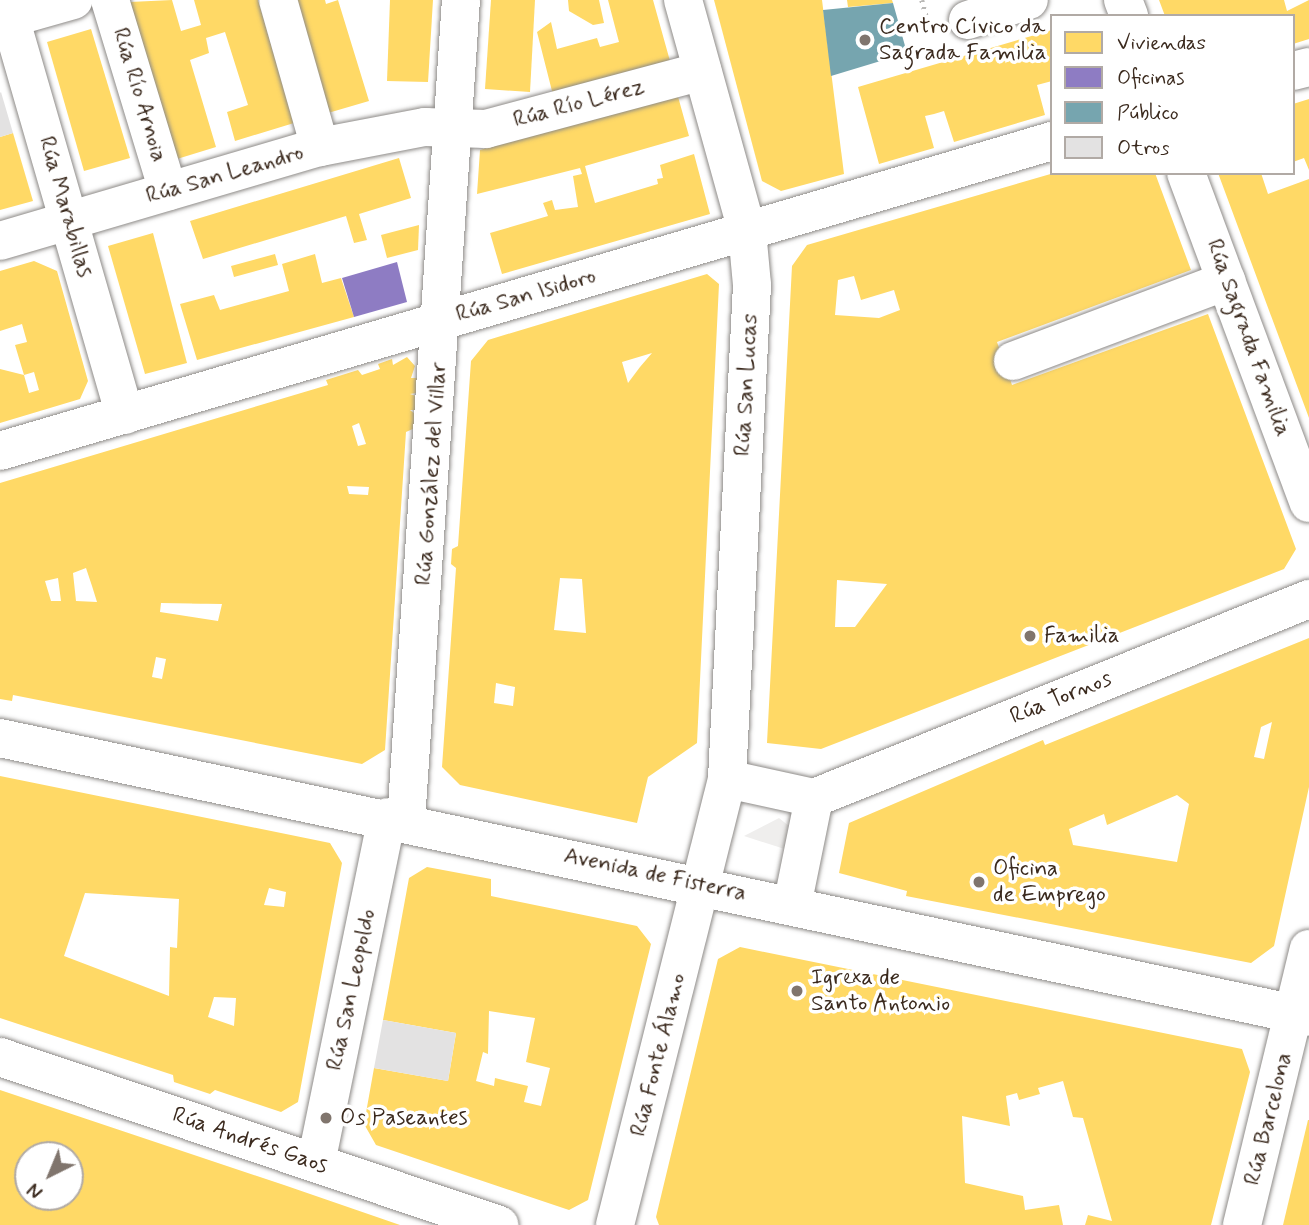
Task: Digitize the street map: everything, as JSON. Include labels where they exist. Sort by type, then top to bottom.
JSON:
[{"type":"street","points":[[7,9],[73,0]]},
{"type":"street","name":"Rúa Río Arnoia","points":[[110,0],[168,191]]},
{"type":"street","points":[[278,0],[320,147]]},
{"type":"street","name":"Rúa González del Villar","points":[[397,819],[442,320],[461,0]]},
{"type":"street","name":"Rúa San Lucas","points":[[683,0],[747,231],[752,285],[727,779],[702,886]]},
{"type":"street","points":[[968,20],[1029,0]]},
{"type":"street","name":"Rúa Marabillas","points":[[7,9],[125,415]]},
{"type":"street","name":"Rúa Río Lérez","points":[[454,128],[486,129],[702,71]]},
{"type":"street","name":"Rúa San Leandro","points":[[0,241],[320,147],[425,127],[454,128]]},
{"type":"street","name":"Rúa San Isidoro","points":[[0,452],[1050,142]]},
{"type":"street","name":"Rúa Sagrada Familia","points":[[1187,175],[1309,503]]},
{"type":"street","points":[[1013,361],[1226,281]]},
{"type":"street","name":"Rúa Tornos","points":[[814,798],[1309,599]]},
{"type":"street","name":"Avenida de Fisterra","points":[[0,738],[397,819],[1302,1016]]},
{"type":"street","points":[[727,779],[814,798],[792,906]]},
{"type":"street","name":"Rúa San Leopoldo","points":[[316,1163],[397,819]]},
{"type":"street","name":"Rúa Fonte Álamo","points":[[615,1225],[702,886]]},
{"type":"street","name":"Rúa Barcelona","points":[[1242,1225],[1302,1016],[1309,949]]},
{"type":"street","name":"Rúa Andrés Gaos","points":[[0,1057],[499,1225]]},
{"type":"shaded area","points":[[779,818],[794,830],[791,851],[744,836]]},
{"type":"building: Viviendas","points":[[172,0],[181,31],[201,25],[194,0],[258,0],[294,123],[235,141],[227,112],[248,105],[225,32],[206,38],[209,53],[190,60],[216,147],[177,159],[130,2]]},
{"type":"building: Viviendas","points":[[294,0],[325,0],[326,4],[338,0],[369,101],[328,113]]},
{"type":"building: Viviendas","points":[[390,0],[433,0],[428,82],[387,81]]},
{"type":"building: Viviendas","points":[[491,0],[535,0],[530,92],[485,89]]},
{"type":"building: Viviendas","points":[[568,0],[599,0],[604,23],[593,25],[569,11]]},
{"type":"building: Viviendas","points":[[608,0],[653,0],[670,61],[553,95],[537,32],[551,22],[557,49],[597,38],[600,47],[619,42]]},
{"type":"building: Viviendas","points":[[714,0],[822,0],[844,174],[781,191],[762,181]]},
{"type":"building: Viviendas","points":[[847,0],[892,0],[893,3],[848,7]]},
{"type":"building: Viviendas","points":[[1159,0],[1284,0],[1287,11],[1309,0],[1309,39],[1295,43],[1295,14],[1164,14]]},
{"type":"building: Viviendas","points":[[91,29],[130,158],[84,171],[47,42]]},
{"type":"building: Viviendas","points":[[1050,31],[1050,82],[1037,85],[1045,115],[954,142],[944,111],[925,116],[934,148],[879,164],[858,87]]},
{"type":"building: Viviendas","points":[[677,93],[689,136],[585,166],[590,185],[595,203],[658,184],[657,179],[663,178],[660,165],[694,154],[710,214],[502,274],[490,233],[548,216],[543,203],[552,200],[555,210],[578,207],[573,176],[582,174],[580,168],[477,194],[480,150]]},
{"type":"building: Viviendas","points":[[1309,99],[1309,170],[1304,158],[1295,161],[1295,103]]},
{"type":"building: Viviendas","points":[[13,133],[33,201],[0,210],[0,137]]},
{"type":"building: Viviendas","points":[[399,158],[411,198],[359,214],[367,240],[354,243],[346,216],[203,259],[190,221]]},
{"type":"building: Viviendas","points":[[1050,174],[1156,175],[1191,270],[997,342],[1012,385],[1208,314],[1296,549],[1284,569],[821,749],[767,743],[792,266],[807,245]],"holes":[[[854,276],[861,300],[894,290],[900,310],[879,318],[835,315],[838,280]],[[837,580],[887,584],[855,627],[835,627]]]},
{"type":"building: Viviendas","points":[[1219,175],[1262,175],[1268,194],[1309,179],[1309,418]]},
{"type":"building: Viviendas","points":[[419,225],[418,250],[387,258],[381,235]]},
{"type":"building: Viviendas","points":[[153,233],[187,363],[145,374],[108,246]]},
{"type":"building: Viviendas","points":[[275,254],[278,265],[234,277],[231,266]]},
{"type":"building: Viviendas","points":[[315,254],[322,283],[341,278],[354,317],[197,360],[180,304],[214,295],[220,310],[289,291],[282,264]]},
{"type":"building: Viviendas","points":[[34,261],[57,271],[88,381],[80,399],[0,423],[0,369],[24,375],[15,345],[27,342],[22,324],[0,331],[0,271]],"holes":[[[34,372],[39,390],[29,393],[24,375]]]},
{"type":"building: Viviendas","points":[[707,274],[719,284],[697,743],[648,777],[637,823],[460,785],[442,767],[456,568],[451,564],[452,549],[458,546],[471,361],[488,340]],"holes":[[[652,353],[640,367],[628,383],[622,362]],[[560,578],[582,579],[586,633],[554,630]],[[496,683],[515,687],[513,706],[494,703]]]},
{"type":"building: Viviendas","points":[[407,357],[415,366],[411,378],[417,378],[416,393],[410,394],[416,396],[415,410],[410,410],[415,414],[415,428],[406,432],[385,750],[362,764],[13,695],[12,701],[0,699],[0,483],[328,385],[326,380],[358,370],[362,375],[380,369],[378,364],[392,359],[393,365]],"holes":[[[359,423],[366,444],[358,446],[352,426]],[[347,486],[369,487],[368,495],[349,494]],[[86,568],[97,602],[76,601],[73,573]],[[58,578],[61,601],[51,601],[45,581]],[[161,603],[222,604],[218,621],[160,612]],[[156,657],[166,659],[162,679],[152,677]]]},
{"type":"building: Viviendas","points":[[1309,638],[1309,787],[1274,946],[1251,963],[906,896],[907,891],[839,873],[849,823],[1043,740],[1045,745]],"holes":[[[1272,722],[1264,759],[1254,757],[1261,727]],[[1177,795],[1189,804],[1177,862],[1073,845],[1069,829],[1104,814],[1107,825]]]},
{"type":"building: Viviendas","points":[[0,776],[330,843],[342,863],[298,1102],[281,1112],[215,1090],[210,1094],[174,1082],[173,1075],[0,1018]],"holes":[[[269,888],[286,892],[284,907],[264,905]],[[85,893],[179,899],[177,948],[170,947],[169,996],[64,956]],[[214,997],[236,998],[234,1026],[208,1017]]]},
{"type":"building: Viviendas","points":[[427,867],[491,879],[491,896],[637,926],[651,944],[588,1200],[569,1210],[376,1145],[364,1124],[374,1068],[448,1081],[456,1033],[383,1020],[409,878]],"holes":[[[489,1011],[535,1018],[526,1062],[550,1068],[541,1106],[524,1102],[528,1086],[495,1078],[494,1086],[476,1081],[483,1052],[488,1054]]]},
{"type":"building: Viviendas","points":[[740,947],[1242,1049],[1250,1072],[1211,1225],[1085,1225],[1088,1215],[1112,1221],[1083,1118],[1073,1117],[1063,1081],[1038,1088],[1040,1094],[1019,1100],[1017,1093],[1006,1096],[1010,1126],[962,1116],[965,1183],[1023,1196],[1025,1210],[1059,1205],[1063,1225],[659,1225],[656,1217],[718,959]]},
{"type":"building: Viviendas","points":[[0,1090],[284,1185],[400,1225],[0,1225]]},
{"type":"building: Viviendas","points":[[1308,1120],[1309,1225],[1283,1225]]},
{"type":"building: Oficinas","points":[[397,262],[407,302],[354,317],[342,278]]},
{"type":"building: Público","name":"Centro Cívico da Sagrada Familia","points":[[893,3],[907,53],[831,76],[823,10]]},
{"type":"building: Otros","points":[[0,93],[13,133],[0,137]]},
{"type":"building: Otros","points":[[383,1020],[456,1033],[448,1081],[374,1068]]},
{"type":"place","name":"Centro Cívico da Sagrada Familia","points":[[865,40]]},
{"type":"place","name":"Familia","points":[[1030,636]]},
{"type":"place","name":"Oficina de Emprego","points":[[979,882]]},
{"type":"place","name":"Igrexa de Santo Antonio","points":[[797,991]]},
{"type":"place","name":"Os Paseantes","points":[[326,1118]]}]
